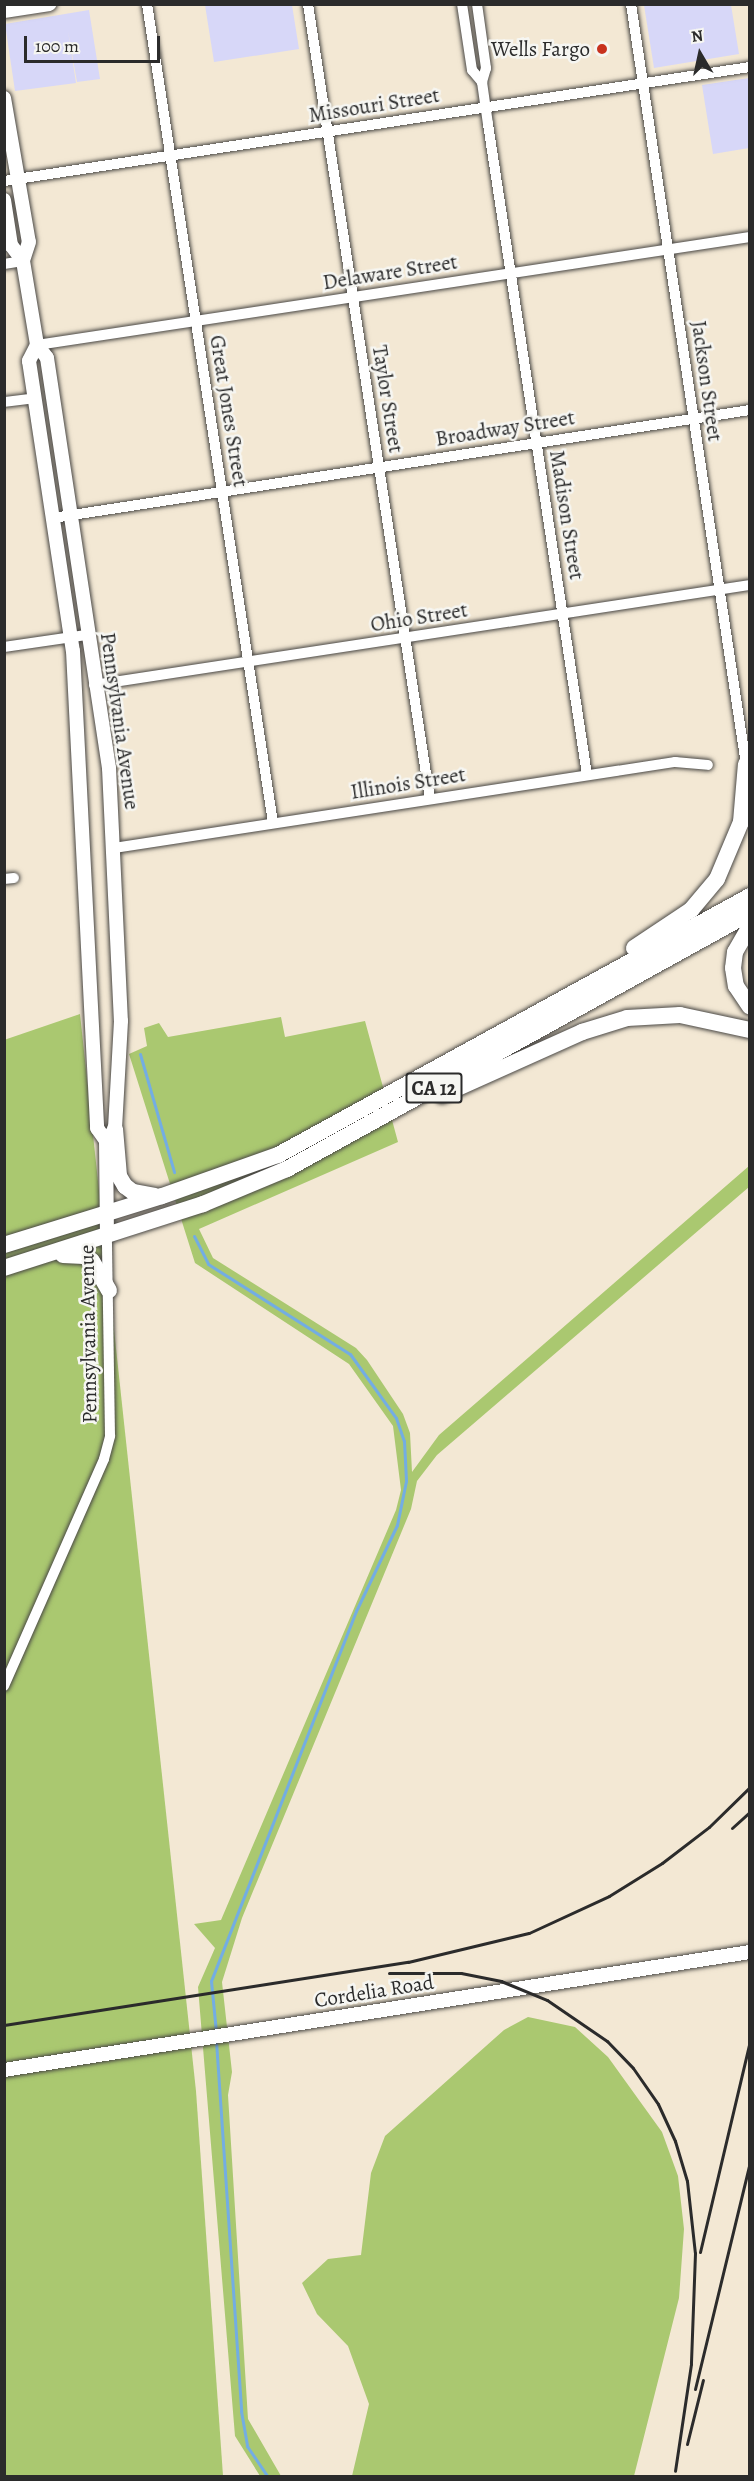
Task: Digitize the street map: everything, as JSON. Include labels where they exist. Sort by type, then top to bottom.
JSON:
[{"type":"highway","points":[[489,1041],[518,1016],[691,910],[717,879],[734,845],[745,801],[748,768]]},
{"type":"highway","name":"CA 12","points":[[4,1245],[162,1196],[278,1155],[750,896]]},
{"type":"highway","name":"CA 12","points":[[4,1268],[107,1236],[253,1184],[390,1113],[750,913]]},
{"type":"highway","points":[[750,926],[735,952],[732,968],[736,986],[750,1007]]},
{"type":"highway","points":[[390,1113],[425,1103],[582,1032],[627,1018],[680,1015],[750,1030]]},
{"type":"highway","points":[[110,1135],[119,1176],[125,1186],[133,1192],[162,1196]]},
{"type":"highway","points":[[47,1255],[84,1256],[97,1268],[109,1290]]},
{"type":"main road","points":[[4,11],[49,4]]},
{"type":"main road","name":"Pennsylvania Avenue","points":[[4,98],[20,179],[29,242],[23,261],[36,345],[47,358],[86,635],[109,768],[121,1021],[110,1135],[105,1214],[107,1236]]},
{"type":"main road","name":"Pennsylvania Avenue","points":[[4,200],[11,245],[23,261]]},
{"type":"main road","name":"Pennsylvania Avenue","points":[[36,345],[29,361],[71,637],[97,1128],[110,1135]]},
{"type":"main road","name":"Cordelia Road","points":[[4,2070],[750,1952]]},
{"type":"street","name":"Great Jones Street","points":[[147,4],[273,823]]},
{"type":"street","name":"Taylor Street","points":[[308,4],[430,799]]},
{"type":"street","name":"Madison Street","points":[[462,4],[472,70],[482,82]]},
{"type":"street","name":"Madison Street","points":[[477,4],[486,68],[482,82],[587,775]]},
{"type":"street","name":"Jackson Street","points":[[631,4],[748,768]]},
{"type":"street","name":"Missouri Street","points":[[4,181],[750,67]]},
{"type":"street","name":"Delaware Street","points":[[36,345],[750,237]]},
{"type":"street","points":[[4,264],[23,261]]},
{"type":"street","points":[[4,402],[35,398]]},
{"type":"street","name":"Broadway Street","points":[[53,518],[750,411]]},
{"type":"street","name":"Ohio Street","points":[[94,685],[750,585]]},
{"type":"street","points":[[4,647],[86,635]]},
{"type":"street","name":"Illinois Street","points":[[114,848],[675,762],[708,765]]},
{"type":"street","name":"Pennsylvania Avenue","points":[[4,1686],[105,1459],[113,1414],[107,1236]]},
{"type":"shaded area","points":[[205,5],[292,5],[299,49],[214,62]]},
{"type":"shaded area","points":[[644,5],[731,5],[739,54],[654,68]]},
{"type":"shaded area","points":[[89,10],[100,79],[77,82],[68,31],[76,83],[15,91],[5,24]]},
{"type":"shaded area","points":[[749,78],[749,148],[713,154],[702,85]]},
{"type":"green space","points":[[80,1014],[196,2091],[223,2476],[5,2476],[4,1040]]},
{"type":"green space","points":[[281,1017],[285,1037],[365,1021],[398,1142],[199,1229],[213,1258],[356,1348],[367,1360],[403,1414],[410,1433],[412,1472],[439,1435],[749,1166],[749,1187],[437,1455],[417,1481],[411,1509],[242,1918],[222,1982],[232,2072],[228,2095],[248,2419],[281,2476],[260,2476],[235,2436],[198,1987],[215,1948],[194,1924],[221,1920],[396,1510],[401,1490],[393,1426],[349,1364],[195,1263],[129,1054],[147,1046],[144,1028],[159,1023],[168,1037]]},
{"type":"green space","points":[[528,2017],[575,2027],[608,2057],[662,2132],[678,2176],[684,2229],[679,2298],[634,2476],[352,2476],[369,2404],[348,2346],[317,2314],[302,2283],[328,2259],[361,2255],[371,2173],[385,2136],[504,2030]]},
{"type":"waterway","points":[[140,1054],[174,1172]]},
{"type":"waterway","points":[[194,1236],[208,1264],[350,1354],[396,1418],[404,1441],[406,1481],[397,1525],[356,1611],[211,1981],[216,2032]]},
{"type":"waterway","points":[[216,2041],[241,2411],[247,2446],[267,2476]]},
{"type":"railway","points":[[4,2025],[408,1962],[529,1933],[609,1896],[662,1863],[709,1827],[750,1787]]},
{"type":"railway","points":[[732,1828],[750,1812]]},
{"type":"railway","points":[[389,1973],[461,1973],[501,1981],[547,2000],[607,2041],[633,2068],[658,2104],[675,2141],[687,2181],[695,2253],[691,2364],[675,2471]]},
{"type":"railway","points":[[700,2252],[750,2040]]},
{"type":"railway","points":[[695,2389],[750,2161]]},
{"type":"railway","points":[[687,2444],[703,2380]]},
{"type":"place","name":"Wells Fargo","points":[[602,49]]}]
